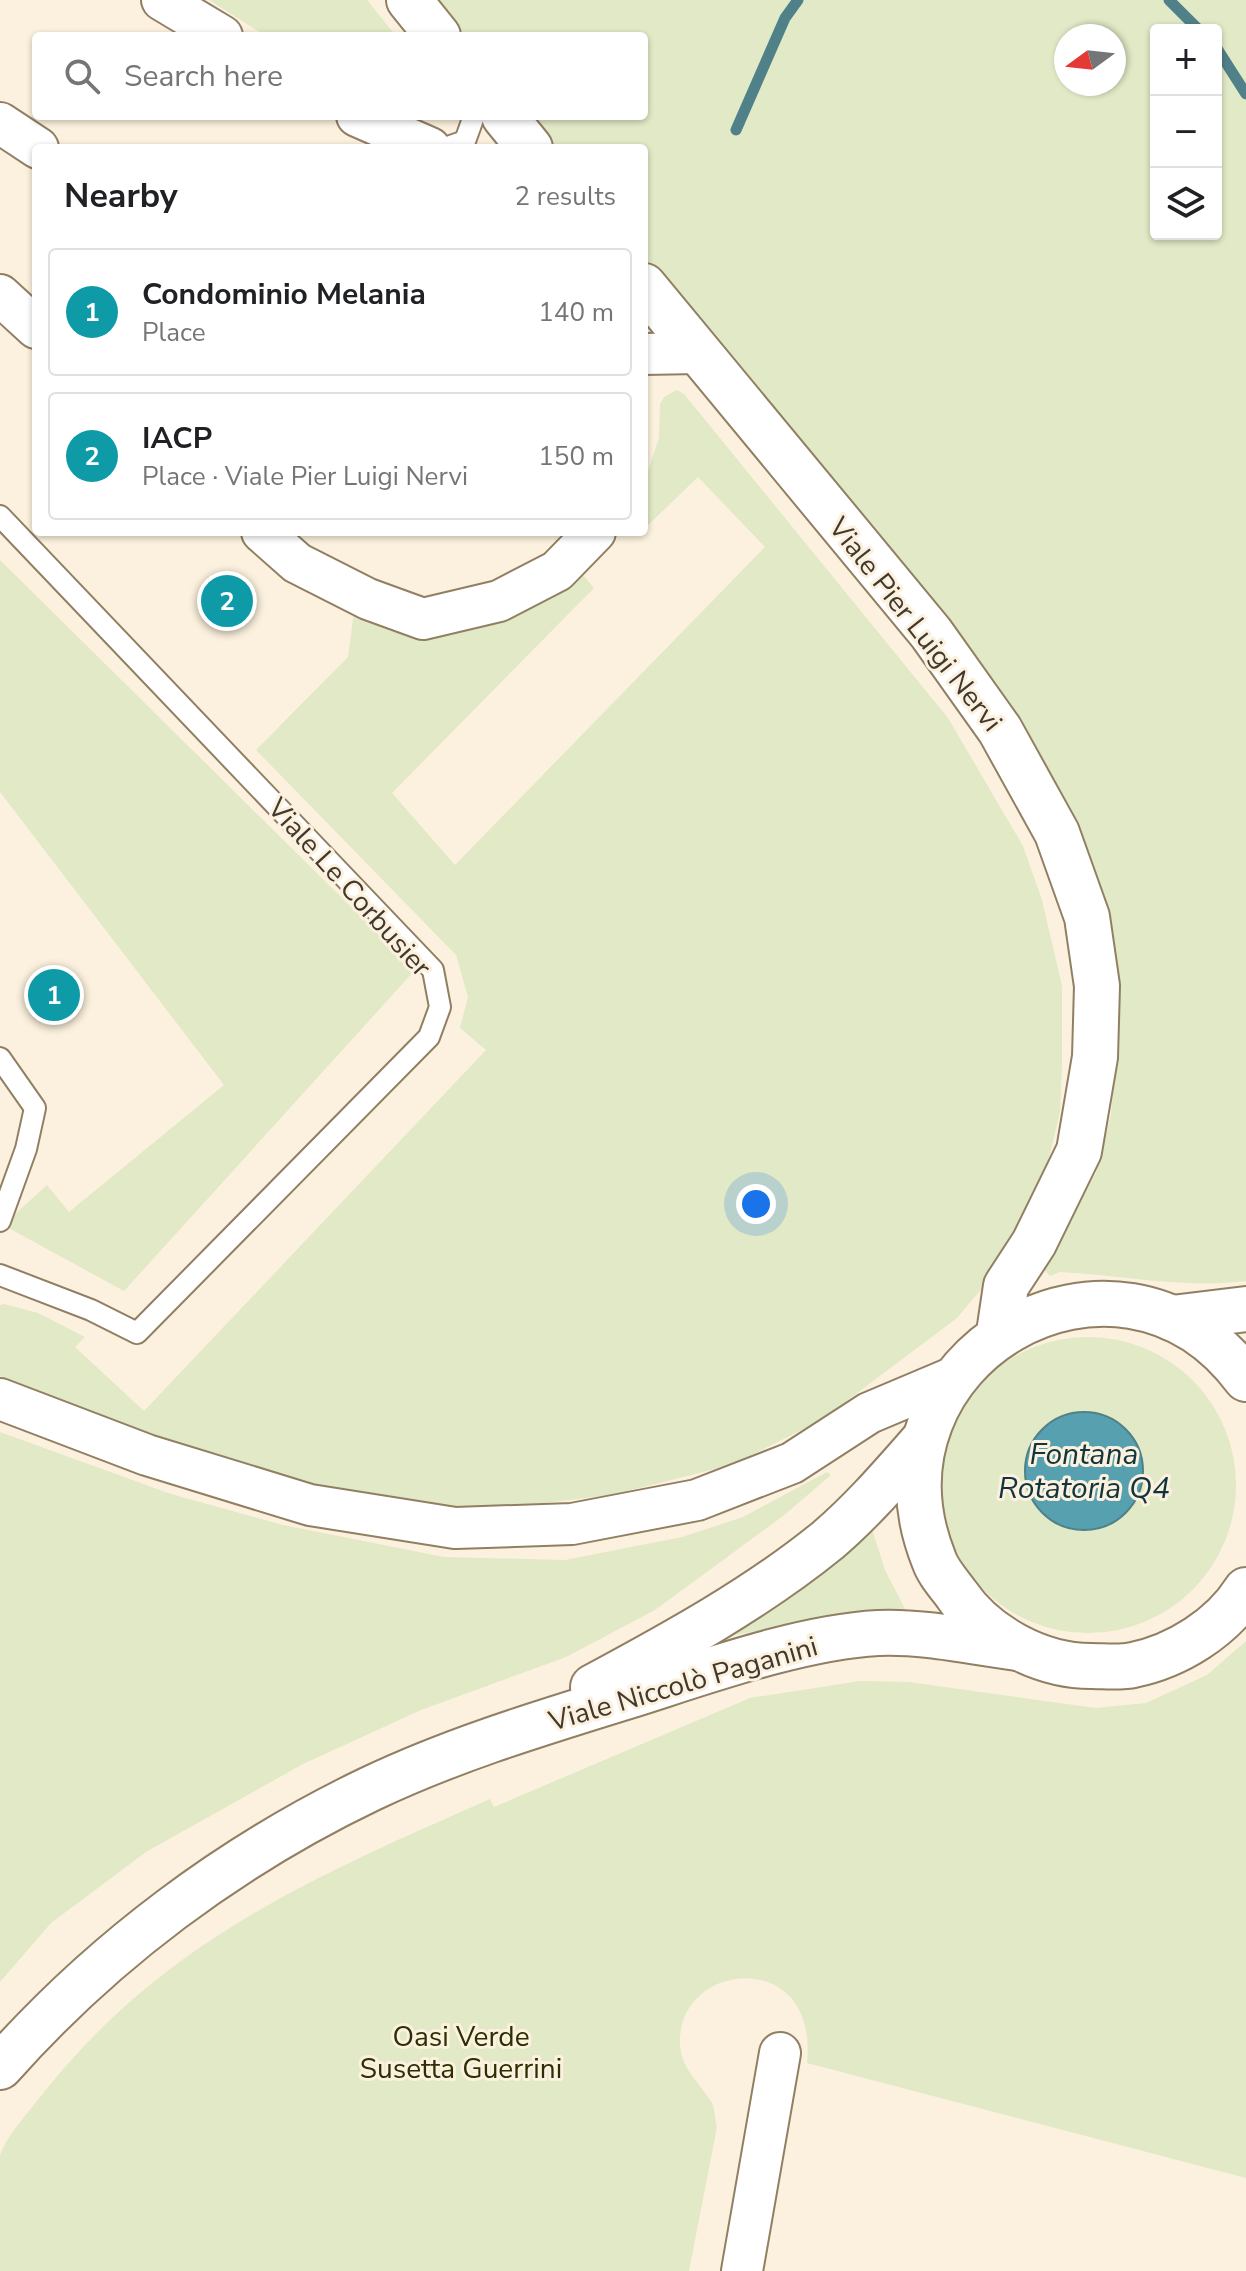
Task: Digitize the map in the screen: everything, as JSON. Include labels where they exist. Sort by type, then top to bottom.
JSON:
[{"type":"street","points":[[162,0],[215,32]]},
{"type":"street","points":[[409,0],[435,32]]},
{"type":"street","points":[[366,120],[421,144]]},
{"type":"street","points":[[507,120],[527,144]]},
{"type":"street","points":[[0,123],[32,144]]},
{"type":"street","name":"Viale Pier Luigi Nervi","points":[[648,291],[931,633],[1000,730],[1057,833],[1087,917],[1097,1000],[1095,1057],[1079,1151],[1034,1243],[1006,1286],[999,1333]]},
{"type":"street","points":[[0,295],[32,324]]},
{"type":"street","points":[[648,354],[698,353]]},
{"type":"street","points":[[267,536],[297,563],[368,599],[423,619],[499,601],[557,571],[591,536]]},
{"type":"street","points":[[0,1399],[147,1455],[310,1505],[455,1528],[572,1524],[697,1500],[792,1463],[869,1413],[952,1378],[999,1333],[1053,1308],[1113,1303],[1172,1318],[1205,1336],[1233,1361],[1246,1379]]},
{"type":"street","points":[[1172,1318],[1246,1309]]},
{"type":"street","points":[[952,1378],[922,1442],[918,1503],[934,1561],[968,1612],[1017,1648],[1073,1666],[1133,1665],[1188,1645],[1234,1609],[1246,1590]]},
{"type":"street","name":"Viale Niccolò Paganini","points":[[495,1738],[695,1630],[773,1579],[826,1541],[865,1506],[922,1442]]},
{"type":"street","name":"Viale Niccolò Paganini","points":[[0,2067],[50,2010],[180,1903],[278,1839],[357,1796],[495,1738],[688,1677],[822,1643],[878,1633],[1017,1648]]},
{"type":"street","points":[[742,2271],[780,2053]]},
{"type":"lane","points":[[456,144],[465,141],[473,120]]},
{"type":"lane","name":"Viale Le Corbusier","points":[[0,516],[433,970],[440,1007],[429,1037],[137,1333],[91,1310],[0,1275]]},
{"type":"lane","points":[[0,1058],[35,1108],[26,1149],[0,1221]]},
{"type":"green space","points":[[209,0],[367,0],[393,32],[260,32]]},
{"type":"green space","points":[[437,0],[1246,0],[1246,1281],[1176,1282],[1060,1272],[1050,1276],[1043,1268],[1096,1173],[1111,1115],[1118,1030],[1115,950],[1096,878],[885,554],[648,262],[648,144],[553,144],[533,120],[648,120],[648,32],[462,32]]},
{"type":"green space","points":[[677,390],[684,394],[948,718],[1023,846],[1042,900],[1062,986],[1062,1065],[1060,1112],[1035,1216],[1006,1260],[957,1318],[820,1421],[731,1465],[611,1495],[477,1511],[287,1480],[121,1429],[0,1376],[0,1305],[4,1304],[38,1313],[85,1337],[75,1347],[144,1411],[486,1050],[460,1028],[468,997],[456,955],[256,750],[348,657],[354,612],[571,585],[583,575],[594,588],[392,793],[455,865],[765,547],[698,477],[648,525],[648,471],[659,438],[660,404],[664,397]]},
{"type":"green space","points":[[0,560],[415,970],[124,1291],[3,1225],[47,1185],[69,1212],[224,1085],[0,792]]},
{"type":"green space","points":[[1073,1337],[1103,1337],[1131,1343],[1158,1354],[1182,1370],[1203,1391],[1219,1415],[1230,1442],[1236,1485],[1234,1514],[1219,1555],[1203,1579],[1182,1600],[1158,1616],[1131,1627],[1103,1633],[1073,1633],[1045,1627],[1018,1616],[994,1600],[973,1579],[957,1555],[946,1528],[940,1500],[940,1470],[946,1442],[957,1415],[973,1391],[994,1370],[1018,1354],[1045,1343]]},
{"type":"green space","points":[[0,1432],[171,1494],[283,1525],[444,1557],[565,1560],[682,1537],[743,1517],[827,1472],[831,1475],[783,1516],[655,1610],[566,1657],[421,1710],[303,1764],[146,1852],[51,1923],[0,1982]]},
{"type":"green space","points":[[871,1526],[885,1570],[907,1613],[819,1619],[705,1641]]},
{"type":"green space","name":"Oasi Verde Susetta Guerrini","points":[[1246,1641],[1246,2178],[807,2063],[805,2026],[792,2000],[773,1984],[749,1978],[724,1982],[702,1993],[687,2013],[680,2039],[683,2058],[690,2073],[712,2103],[717,2127],[689,2271],[0,2271],[0,2156],[7,2140],[45,2091],[92,2038],[142,1992],[248,1916],[305,1885],[490,1799],[494,1807],[750,1698],[860,1681],[909,1682],[1096,1708],[1146,1703],[1207,1675]]},
{"type":"water","name":"Fontana Rotatoria Q4","points":[[1084,1412],[1107,1416],[1126,1429],[1139,1448],[1143,1471],[1139,1494],[1126,1513],[1107,1526],[1084,1530],[1061,1526],[1042,1513],[1029,1494],[1025,1471],[1029,1448],[1042,1429],[1061,1416]]},
{"type":"waterway","points":[[736,130],[785,18],[798,0]]},
{"type":"waterway","points":[[1169,0],[1193,24]]},
{"type":"waterway","points":[[1222,56],[1246,94]]},
{"type":"place","name":"IACP","points":[[227,601]]},
{"type":"place","name":"Condominio Melania","points":[[54,995]]}]
